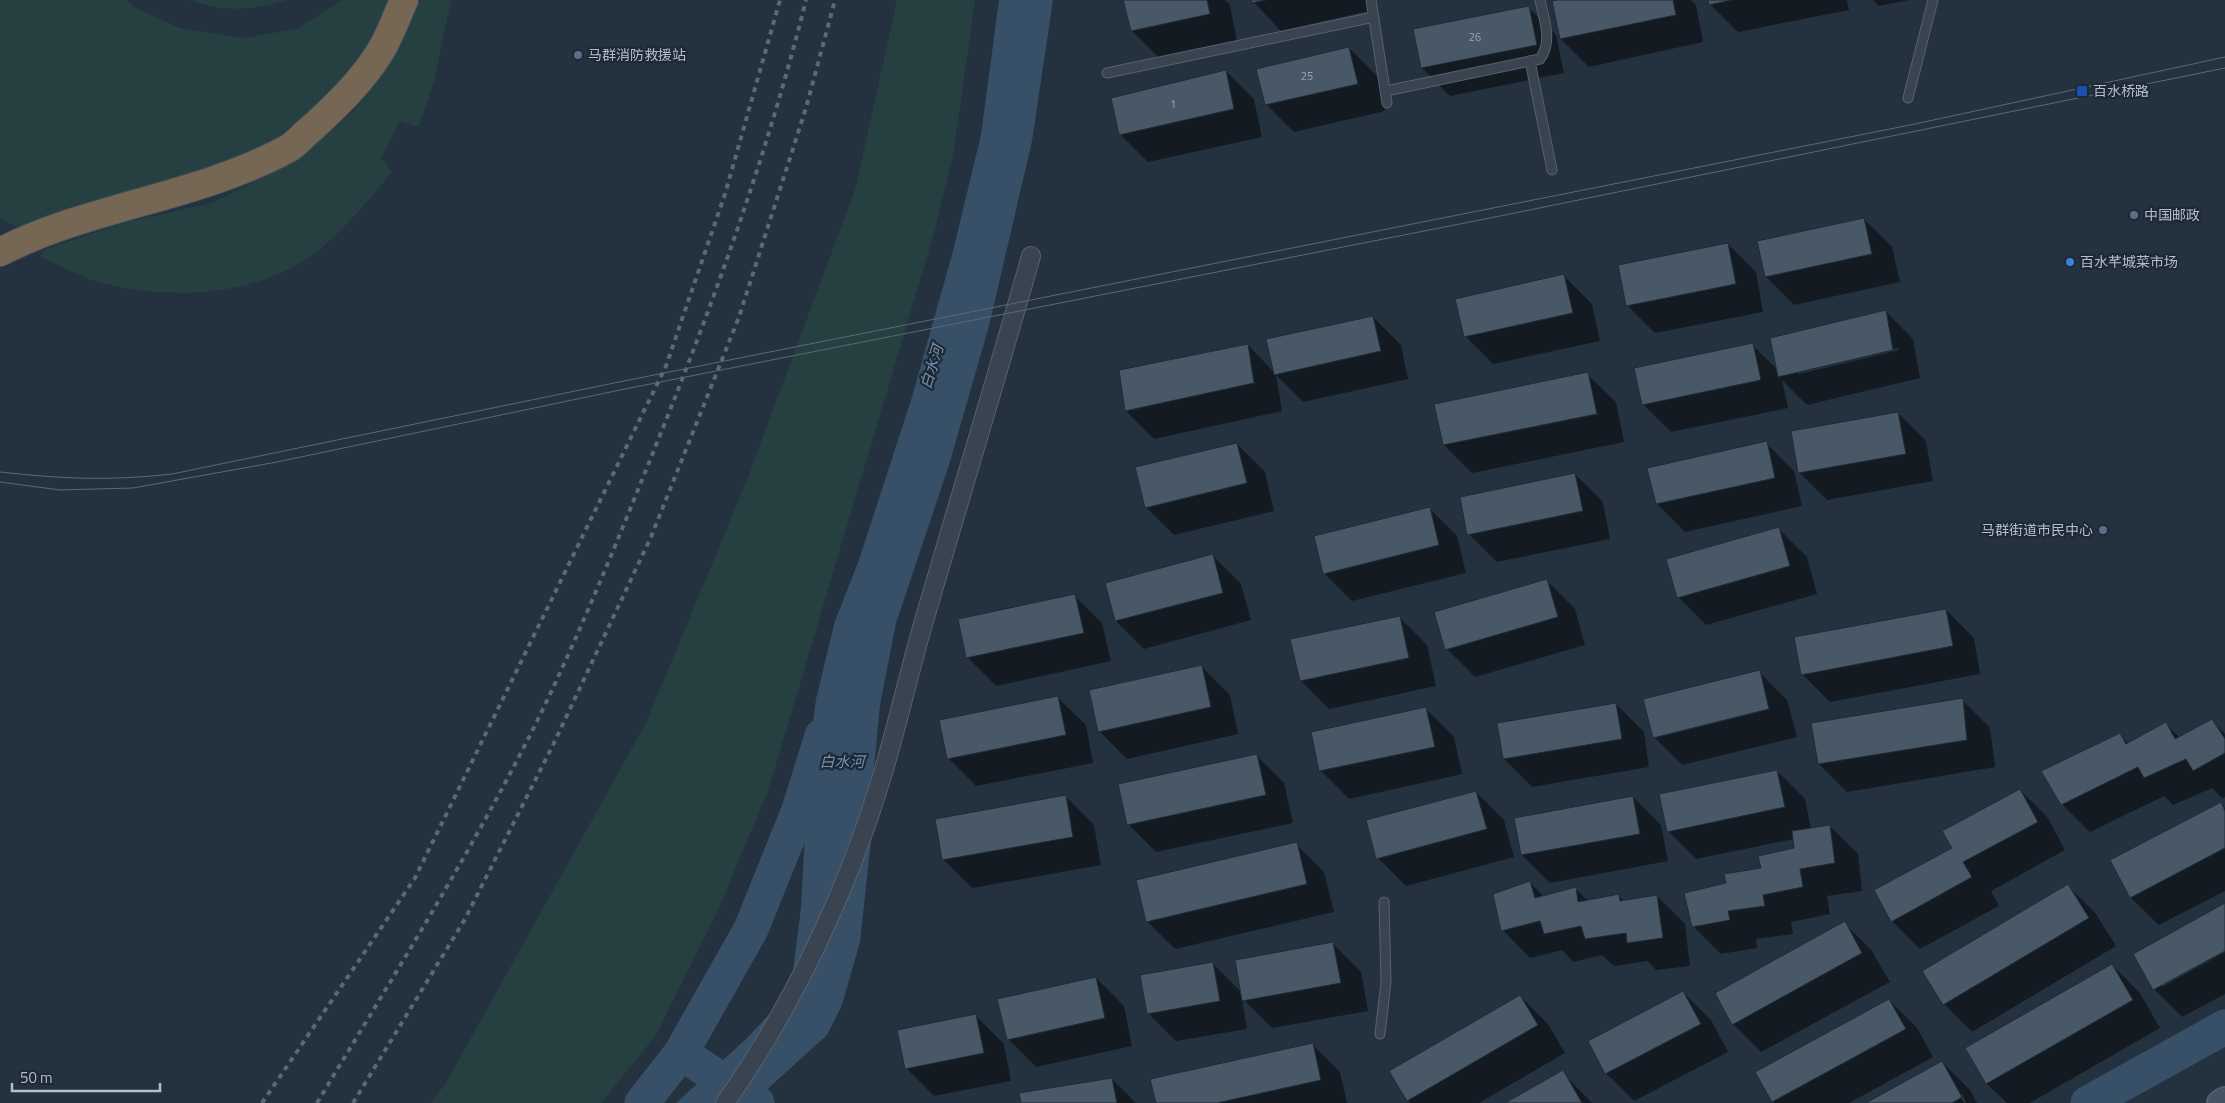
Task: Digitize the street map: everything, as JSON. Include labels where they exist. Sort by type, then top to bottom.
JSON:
[{"type":"highway","points":[[0,252],[32,236],[96,215],[166,196],[237,172],[291,147],[340,102],[378,54],[404,0]]},
{"type":"street","points":[[726,1102],[774,1027],[835,905],[882,777],[912,660],[1031,256]]},
{"type":"street","points":[[2220,1103],[2225,1100]]},
{"type":"lane","points":[[1371,0],[1387,103]]},
{"type":"lane","points":[[1386,92],[1540,59],[1546,52],[1548,38],[1540,0]]},
{"type":"lane","points":[[1908,98],[1933,0]]},
{"type":"lane","points":[[1107,73],[1374,17]]},
{"type":"lane","points":[[1530,61],[1552,170]]},
{"type":"lane","points":[[1380,1034],[1386,982],[1384,902]]},
{"type":"green space","points":[[0,0],[126,0],[137,9],[180,28],[244,38],[297,29],[342,0],[389,0],[377,27],[363,51],[330,94],[289,129],[265,144],[239,158],[209,170],[77,206],[20,228],[0,219]]},
{"type":"green space","points":[[191,0],[287,0],[239,9],[215,7]]},
{"type":"green space","points":[[420,0],[451,0],[434,81],[419,127],[400,121],[381,158],[392,172],[338,233],[300,263],[277,275],[226,289],[170,293],[143,291],[92,280],[40,256],[46,249],[127,222],[212,203],[295,161],[354,111],[400,47]]},
{"type":"green space","points":[[897,0],[975,0],[953,156],[934,233],[768,791],[717,912],[656,1035],[601,1103],[431,1103],[446,1083],[646,723],[747,480],[856,187]]},
{"type":"water","name":"白水河","points":[[999,0],[1053,0],[1032,141],[989,326],[949,465],[896,623],[880,705],[872,789],[871,840],[860,942],[842,1005],[827,1035],[752,1103],[676,1103],[746,1039],[778,1005],[793,971],[801,908],[809,756],[816,699],[835,621],[859,560],[912,397],[953,251],[981,135]]},
{"type":"building","points":[[1123,0],[1207,0],[1210,14],[1131,31]]},
{"type":"building","points":[[1251,0],[1266,0],[1252,3]]},
{"type":"building","points":[[1673,0],[1676,15],[1560,39],[1552,1]]},
{"type":"building","points":[[1708,0],[1732,0],[1709,5]]},
{"type":"building","points":[[1529,6],[1537,45],[1421,68],[1413,29]]},
{"type":"building","points":[[1349,47],[1358,84],[1265,105],[1256,69]]},
{"type":"building","points":[[1226,70],[1234,109],[1119,135],[1111,98]]},
{"type":"building","points":[[1864,218],[1872,254],[1765,277],[1757,241]]},
{"type":"building","points":[[1728,243],[1736,284],[1626,306],[1618,265]]},
{"type":"building","points":[[1564,274],[1573,313],[1464,337],[1455,299]]},
{"type":"building","points":[[1886,310],[1893,350],[1778,377],[1770,338]]},
{"type":"building","points":[[1373,316],[1381,351],[1274,375],[1266,339]]},
{"type":"building","points":[[1753,343],[1761,380],[1642,405],[1634,368]]},
{"type":"building","points":[[1248,344],[1254,383],[1125,411],[1119,370]]},
{"type":"building","points":[[1588,372],[1597,414],[1443,445],[1434,404]]},
{"type":"building","points":[[1898,412],[1906,454],[1798,473],[1791,431]]},
{"type":"building","points":[[1767,441],[1775,478],[1656,504],[1647,468]]},
{"type":"building","points":[[1237,443],[1247,483],[1145,508],[1135,467]]},
{"type":"building","points":[[1575,473],[1583,511],[1467,535],[1460,497]]},
{"type":"building","points":[[1430,507],[1439,545],[1323,574],[1314,536]]},
{"type":"building","points":[[1779,527],[1790,566],[1677,598],[1666,559]]},
{"type":"building","points":[[1213,554],[1223,593],[1115,621],[1105,583]]},
{"type":"building","points":[[1547,579],[1558,617],[1445,650],[1434,612]]},
{"type":"building","points":[[1075,594],[1084,633],[966,658],[958,619]]},
{"type":"building","points":[[1946,609],[1953,646],[1801,675],[1794,637]]},
{"type":"building","points":[[1400,616],[1409,658],[1300,681],[1290,639]]},
{"type":"building","points":[[1202,665],[1211,707],[1098,732],[1089,690]]},
{"type":"building","points":[[1760,670],[1769,709],[1653,738],[1643,699]]},
{"type":"building","points":[[1058,696],[1066,735],[947,759],[939,720]]},
{"type":"building","points":[[1963,698],[1967,740],[1818,764],[1811,723]]},
{"type":"building","points":[[1616,703],[1622,739],[1503,759],[1497,723]]},
{"type":"building","points":[[1426,707],[1435,747],[1319,771],[1311,732]]},
{"type":"building","points":[[2212,719],[2225,739],[2225,753],[2193,771],[2186,759],[2144,778],[2138,767],[2061,805],[2041,771],[2120,733],[2126,744],[2166,722],[2175,739]]},
{"type":"building","points":[[1257,754],[1266,795],[1127,825],[1118,784]]},
{"type":"building","points":[[1777,770],[1785,807],[1667,832],[1659,794]]},
{"type":"building","points":[[2020,789],[2038,822],[1963,862],[1972,877],[1891,922],[1874,890],[1952,848],[1942,831]]},
{"type":"building","points":[[1476,791],[1487,829],[1376,859],[1366,820]]},
{"type":"building","points":[[1066,795],[1073,837],[942,860],[935,819]]},
{"type":"building","points":[[1633,796],[1640,834],[1521,855],[1514,818]]},
{"type":"building","points":[[2221,802],[2225,811],[2225,848],[2130,898],[2110,860]]},
{"type":"building","points":[[1830,825],[1835,863],[1800,869],[1803,887],[1763,895],[1765,906],[1728,911],[1730,920],[1692,927],[1684,893],[1726,883],[1724,874],[1761,868],[1758,856],[1794,848],[1792,831]]},
{"type":"building","points":[[1297,842],[1307,884],[1146,922],[1136,880]]},
{"type":"building","points":[[1530,881],[1535,898],[1576,887],[1578,902],[1619,894],[1620,901],[1657,895],[1663,938],[1627,943],[1626,933],[1585,939],[1581,926],[1544,934],[1540,921],[1501,931],[1493,894]]},
{"type":"building","points":[[2068,884],[2089,918],[1943,1005],[1922,971]]},
{"type":"building","points":[[2225,903],[2225,951],[2153,990],[2133,954]]},
{"type":"building","points":[[1845,921],[1862,953],[1732,1025],[1715,993]]},
{"type":"building","points":[[1333,942],[1341,983],[1242,1001],[1235,960]]},
{"type":"building","points":[[1213,962],[1220,1001],[1147,1014],[1140,975]]},
{"type":"building","points":[[2112,964],[2133,1000],[1986,1084],[1965,1048]]},
{"type":"building","points":[[1096,977],[1105,1018],[1007,1040],[997,999]]},
{"type":"building","points":[[1683,991],[1701,1024],[1605,1074],[1588,1041]]},
{"type":"building","points":[[1520,995],[1538,1025],[1407,1101],[1389,1071]]},
{"type":"building","points":[[1889,999],[1906,1029],[1772,1102],[1755,1072]]},
{"type":"building","points":[[976,1014],[984,1053],[905,1069],[897,1030]]},
{"type":"building","points":[[1313,1043],[1321,1080],[1217,1103],[1156,1103],[1150,1079]]},
{"type":"building","points":[[1942,1061],[1962,1097],[1952,1103],[1866,1103]]},
{"type":"building","points":[[1563,1070],[1582,1103],[1505,1103]]},
{"type":"building","points":[[1112,1078],[1117,1103],[1021,1103],[1019,1093]]},
{"type":"waterway","name":"白水河","points":[[642,1103],[681,1053],[751,929],[799,810],[822,736]]},
{"type":"waterway","points":[[2088,1103],[2225,1027]]},
{"type":"waterway","points":[[681,1053],[757,1103]]},
{"type":"tram line","points":[[0,472],[86,478],[128,478],[172,474],[619,382],[1915,124],[2225,57]]},
{"type":"tram line","points":[[0,482],[60,490],[133,488],[277,462],[620,390],[1505,215],[2225,68]]},
{"type":"railway","points":[[262,1103],[415,878],[666,366],[725,194],[780,0]]},
{"type":"railway","points":[[317,1103],[435,908],[491,808],[544,707],[573,645],[639,487],[717,287],[774,116],[806,0]]},
{"type":"railway","points":[[353,1103],[465,919],[553,745],[651,537],[739,317],[806,108],[835,0]]},
{"type":"place","name":"马群消防救援站","points":[[578,55]]},
{"type":"place","name":"百水桥路","points":[[2082,91]]},
{"type":"place","name":"中国邮政","points":[[2134,215]]},
{"type":"place","name":"百水芊城菜市场","points":[[2070,262]]},
{"type":"place","name":"马群街道市民中心","points":[[2103,530]]}]
